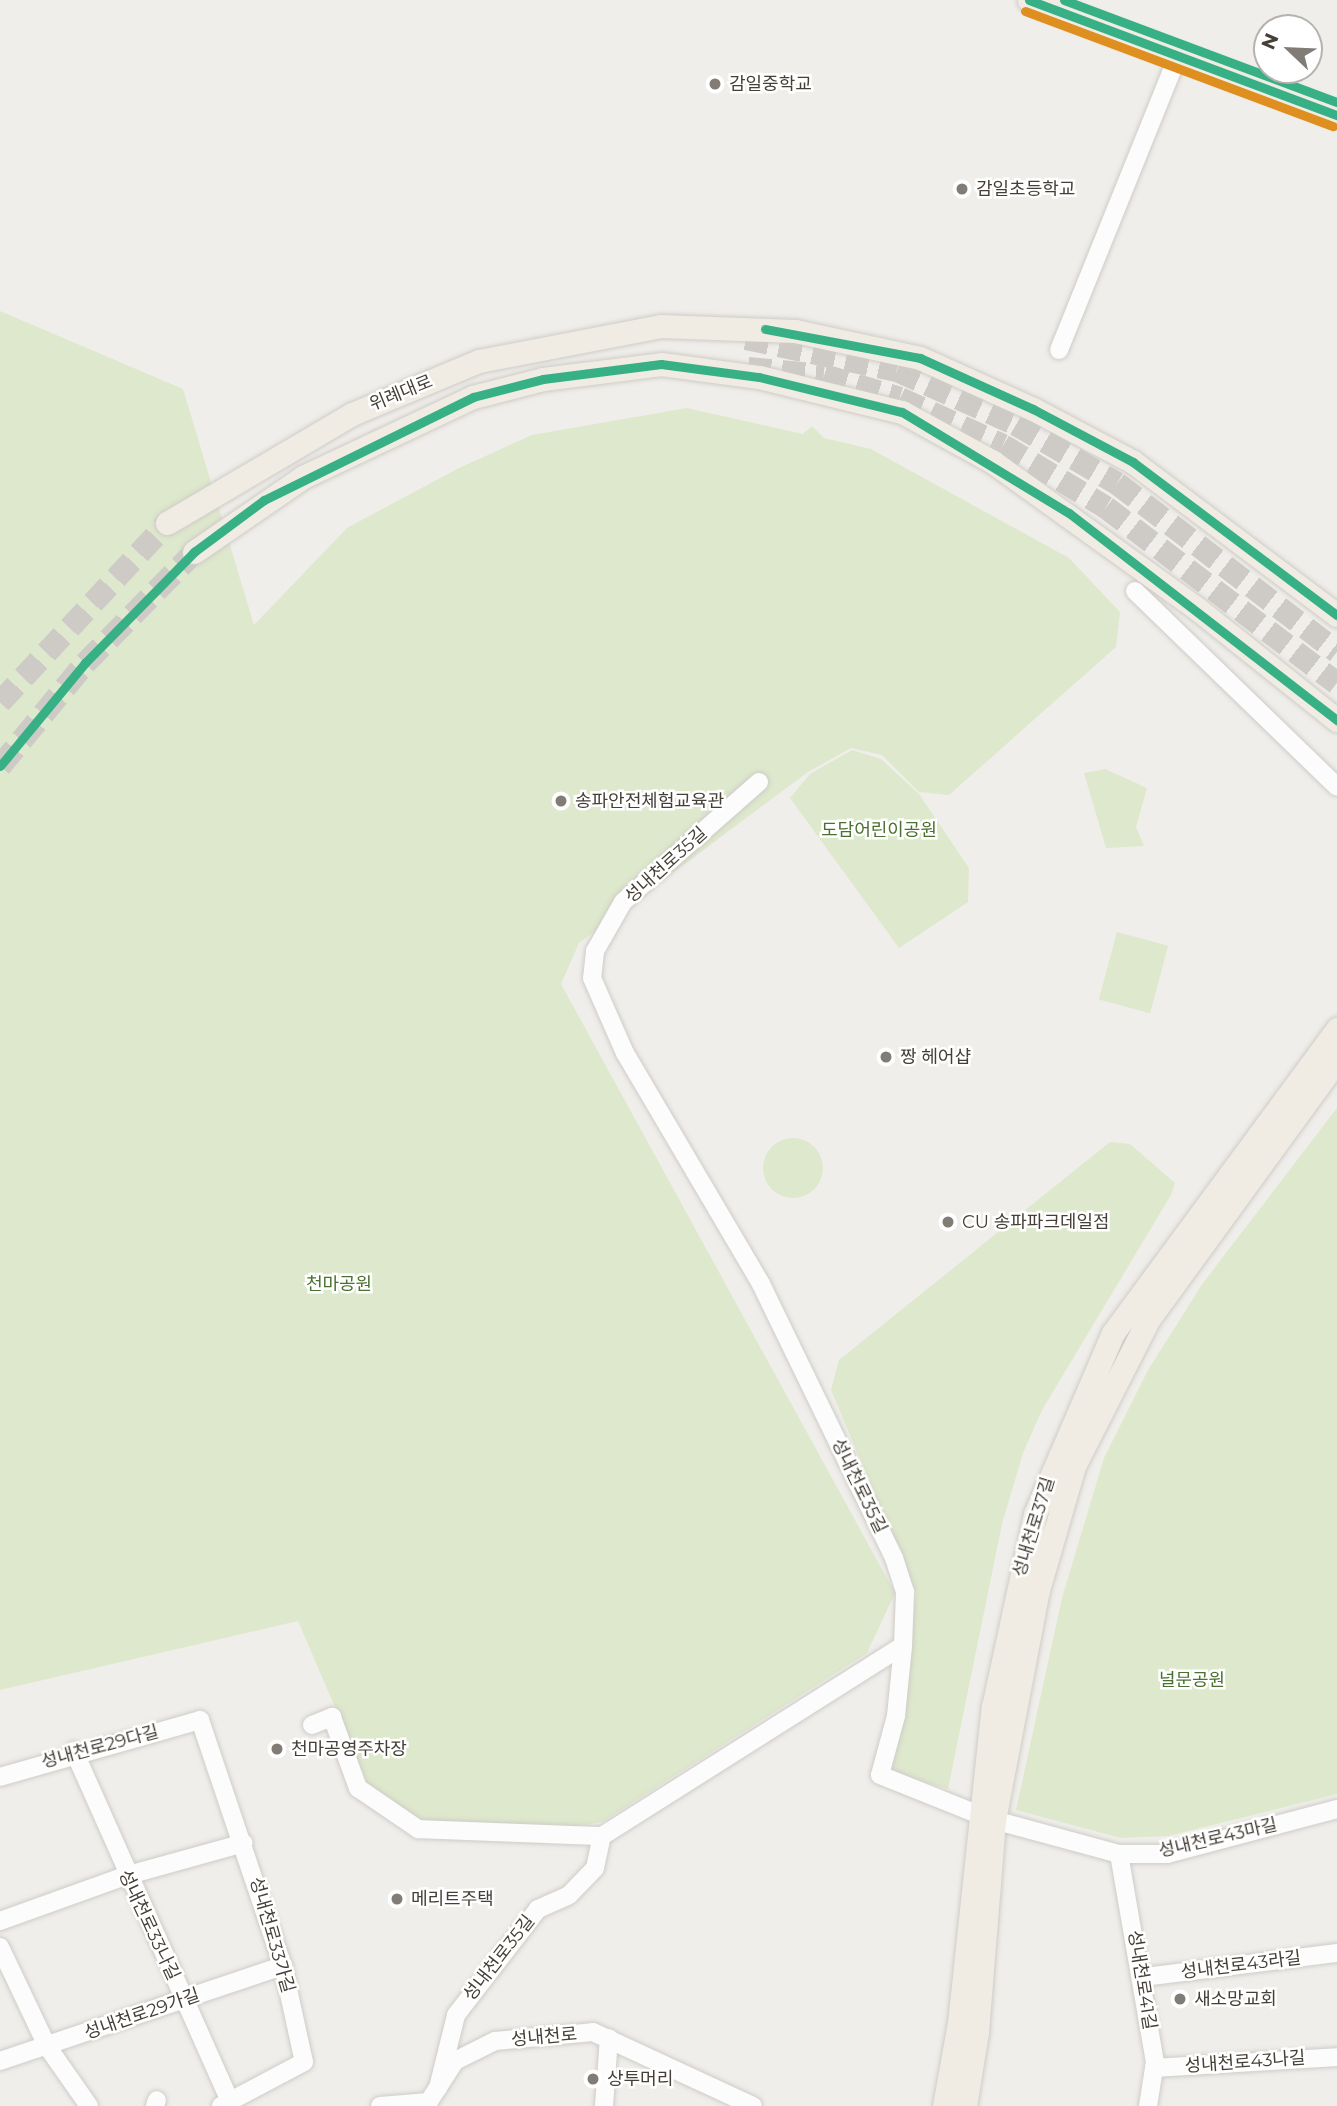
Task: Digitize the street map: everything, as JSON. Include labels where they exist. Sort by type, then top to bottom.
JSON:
[{"type":"main road","points":[[1039,2],[1177,58],[1337,115]]},
{"type":"main road","name":"위례대로","points":[[167,523],[352,414],[479,361],[660,326],[795,331],[920,358],[1133,462],[1337,615]]},
{"type":"main road","name":"위례대로","points":[[194,552],[303,477],[473,397],[543,379],[661,364],[783,381],[902,412],[1069,513],[1334,717]]},
{"type":"main road","name":"성내천로37길","points":[[1236,1183],[1337,1029]]},
{"type":"main road","name":"성내천로37길","points":[[944,2106],[959,2023],[1018,1574],[1059,1452],[1113,1332],[1337,1060]]},
{"type":"main road","name":"성내천로37길","points":[[967,2104],[986,1817]]},
{"type":"street","points":[[1059,350],[1177,58]]},
{"type":"street","points":[[1135,591],[1337,787]]},
{"type":"street","name":"성내천로35길","points":[[759,782],[623,902],[595,951],[592,978],[625,1053],[761,1284],[894,1558],[905,1592],[903,1646],[896,1716],[880,1775],[986,1817]]},
{"type":"street","points":[[312,1725],[332,1717],[358,1788],[418,1829],[602,1836],[903,1646]]},
{"type":"street","name":"성내천로29다길","points":[[0,1777],[74,1751],[200,1720]]},
{"type":"street","name":"성내천로33가길","points":[[200,1720],[244,1843],[283,1966],[304,2062],[225,2102]]},
{"type":"street","name":"성내천로33나길","points":[[74,1751],[125,1876],[184,1999],[225,2102]]},
{"type":"street","name":"성내천로43마길","points":[[986,1817],[1119,1854],[1167,1854],[1337,1809]]},
{"type":"street","name":"성내천로35길","points":[[431,2099],[456,2015],[538,1909],[569,1895],[595,1868],[602,1836]]},
{"type":"street","points":[[0,1921],[125,1876],[244,1843]]},
{"type":"street","name":"성내천로41길","points":[[1119,1854],[1144,1977],[1154,2068],[1148,2106]]},
{"type":"street","points":[[0,1947],[47,2046],[89,2106]]},
{"type":"street","name":"성내천로43라길","points":[[1144,1977],[1337,1953]]},
{"type":"street","name":"성내천로29가길","points":[[0,2061],[283,1966]]},
{"type":"street","name":"성내천로","points":[[431,2099],[455,2061],[495,2041],[593,2032],[753,2106]]},
{"type":"street","points":[[604,2106],[609,2038]]},
{"type":"street","name":"성내천로43나길","points":[[1154,2068],[1337,2057]]},
{"type":"street","points":[[380,2106],[431,2099]]},
{"type":"green space","name":"천마공원","points":[[0,311],[183,389],[254,625],[347,528],[459,468],[532,435],[687,408],[803,434],[812,426],[824,438],[871,449],[1069,558],[1120,612],[1116,647],[949,795],[919,792],[882,755],[851,748],[808,772],[579,943],[561,984],[895,1593],[867,1653],[602,1822],[566,1828],[424,1822],[368,1784],[298,1621],[0,1690]]},
{"type":"green space","name":"도담어린이공원","points":[[852,750],[881,759],[919,794],[969,868],[968,902],[899,948],[790,798],[810,774]]},
{"type":"green space","points":[[1105,769],[1147,788],[1136,827],[1144,846],[1106,848],[1084,773]]},
{"type":"green space","points":[[1117,932],[1168,946],[1150,1013],[1099,1000]]},
{"type":"green space","name":"널문공원","points":[[1337,1108],[1337,1794],[1168,1836],[1121,1838],[1016,1810],[1062,1598],[1104,1458],[1148,1370],[1203,1283]]},
{"type":"green space","points":[[793,1138],[810,1143],[818,1151],[823,1168],[818,1185],[810,1193],[793,1198],[776,1193],[768,1185],[763,1168],[768,1151],[776,1143]]},
{"type":"green space","points":[[1110,1142],[1130,1144],[1175,1183],[1171,1195],[1042,1410],[1023,1453],[1002,1524],[948,1789],[889,1772],[903,1716],[916,1592],[831,1390],[839,1360]]},
{"type":"tunnel","points":[[746,338],[897,370],[1016,424],[1117,483],[1337,651]]},
{"type":"tunnel","points":[[748,368],[824,375],[900,398],[1003,445],[1106,507],[1337,683]]},
{"type":"tunnel","points":[[0,702],[167,523]]},
{"type":"tunnel","points":[[0,766],[85,663],[194,552]]},
{"type":"transit line","points":[[1029,0],[1337,115]]},
{"type":"transit line","points":[[1064,0],[1337,102]]},
{"type":"transit line","points":[[1025,11],[1333,126]]},
{"type":"transit line","points":[[765,329],[920,358],[1033,409],[1133,462],[1337,615]]},
{"type":"transit line","points":[[0,766],[85,663],[194,552],[264,500],[473,397],[543,379],[661,364],[759,377],[902,412],[1069,513],[1337,720]]},
{"type":"place","name":"감일중학교","points":[[715,84]]},
{"type":"place","name":"감일초등학교","points":[[962,189]]},
{"type":"place","name":"송파안전체험교육관","points":[[561,801]]},
{"type":"place","name":"짱 헤어샵","points":[[886,1057]]},
{"type":"place","name":"CU 송파파크데일점","points":[[948,1222]]},
{"type":"place","name":"천마공영주차장","points":[[277,1749]]},
{"type":"place","name":"메리트주택","points":[[397,1899]]},
{"type":"place","name":"새소망교회","points":[[1180,1999]]},
{"type":"place","name":"상투머리","points":[[593,2079]]}]
